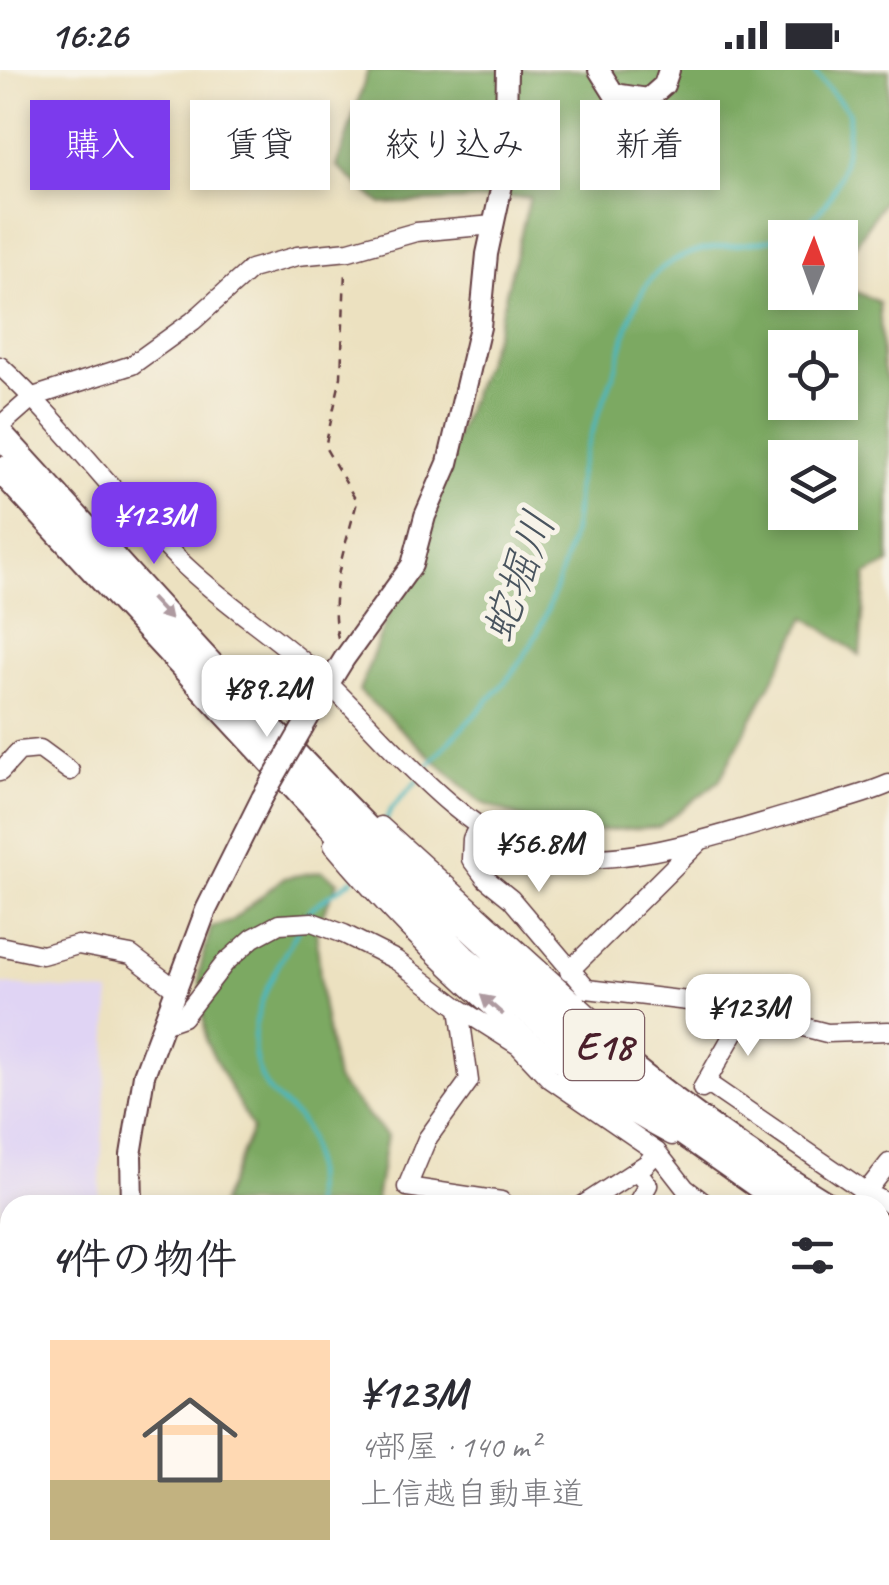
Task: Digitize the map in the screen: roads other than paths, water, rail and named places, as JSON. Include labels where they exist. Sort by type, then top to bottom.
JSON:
[{"type":"highway","name":"E18","points":[[0,434],[231,685],[351,831],[390,870],[635,1071],[774,1195]]},
{"type":"highway","name":"E18","points":[[0,469],[290,782],[351,831]]},
{"type":"highway","name":"E18","points":[[719,1148],[808,1195]]},
{"type":"main road","points":[[132,1195],[131,1155],[144,1075],[206,910],[262,798],[328,684],[412,565],[426,516],[448,464],[480,327],[493,225],[505,170],[507,70]]},
{"type":"main road","points":[[599,70],[614,94],[648,99],[664,86],[669,70]]},
{"type":"street","points":[[0,426],[33,397],[132,365],[193,321],[251,269],[297,256],[346,252],[416,232],[493,225]]},
{"type":"street","points":[[0,366],[33,397],[181,562],[328,684],[478,827],[513,846],[570,858],[610,857],[701,840],[889,784]]},
{"type":"street","points":[[0,772],[20,751],[40,749],[70,771]]},
{"type":"street","points":[[478,827],[472,840],[471,859],[486,879],[511,898],[587,989],[713,1004],[827,1032],[889,1031]]},
{"type":"street","points":[[351,831],[390,870],[472,988],[551,1056],[632,1116],[719,1148]]},
{"type":"street","points":[[570,970],[701,840]]},
{"type":"street","points":[[163,1024],[183,1017],[225,963],[253,938],[279,924],[312,922],[396,960],[518,1046],[550,1078],[657,1152],[695,1195]]},
{"type":"street","points":[[0,946],[42,955],[78,945],[131,955],[177,990]]},
{"type":"street","points":[[404,1195],[427,1138],[470,1081],[459,1008]]},
{"type":"street","points":[[746,1012],[705,1086],[859,1195]]},
{"type":"street","points":[[598,1195],[657,1152]]},
{"type":"street","points":[[864,1195],[889,1163]]},
{"type":"street","points":[[637,1170],[648,1185],[642,1195]]},
{"type":"waterway","name":"蛇堀川","points":[[423,772],[514,671],[538,632],[568,549],[583,458],[634,310],[650,280],[680,257],[790,233],[808,222],[832,192],[845,154],[849,112],[812,70]]},
{"type":"waterway","name":"蛇堀川","points":[[385,823],[391,809],[418,780]]},
{"type":"waterway","name":"蛇堀川","points":[[307,916],[310,909],[353,879]]},
{"type":"waterway","name":"蛇堀川","points":[[299,928],[260,1005],[254,1047],[267,1088],[305,1129],[312,1162],[313,1195]]}]
